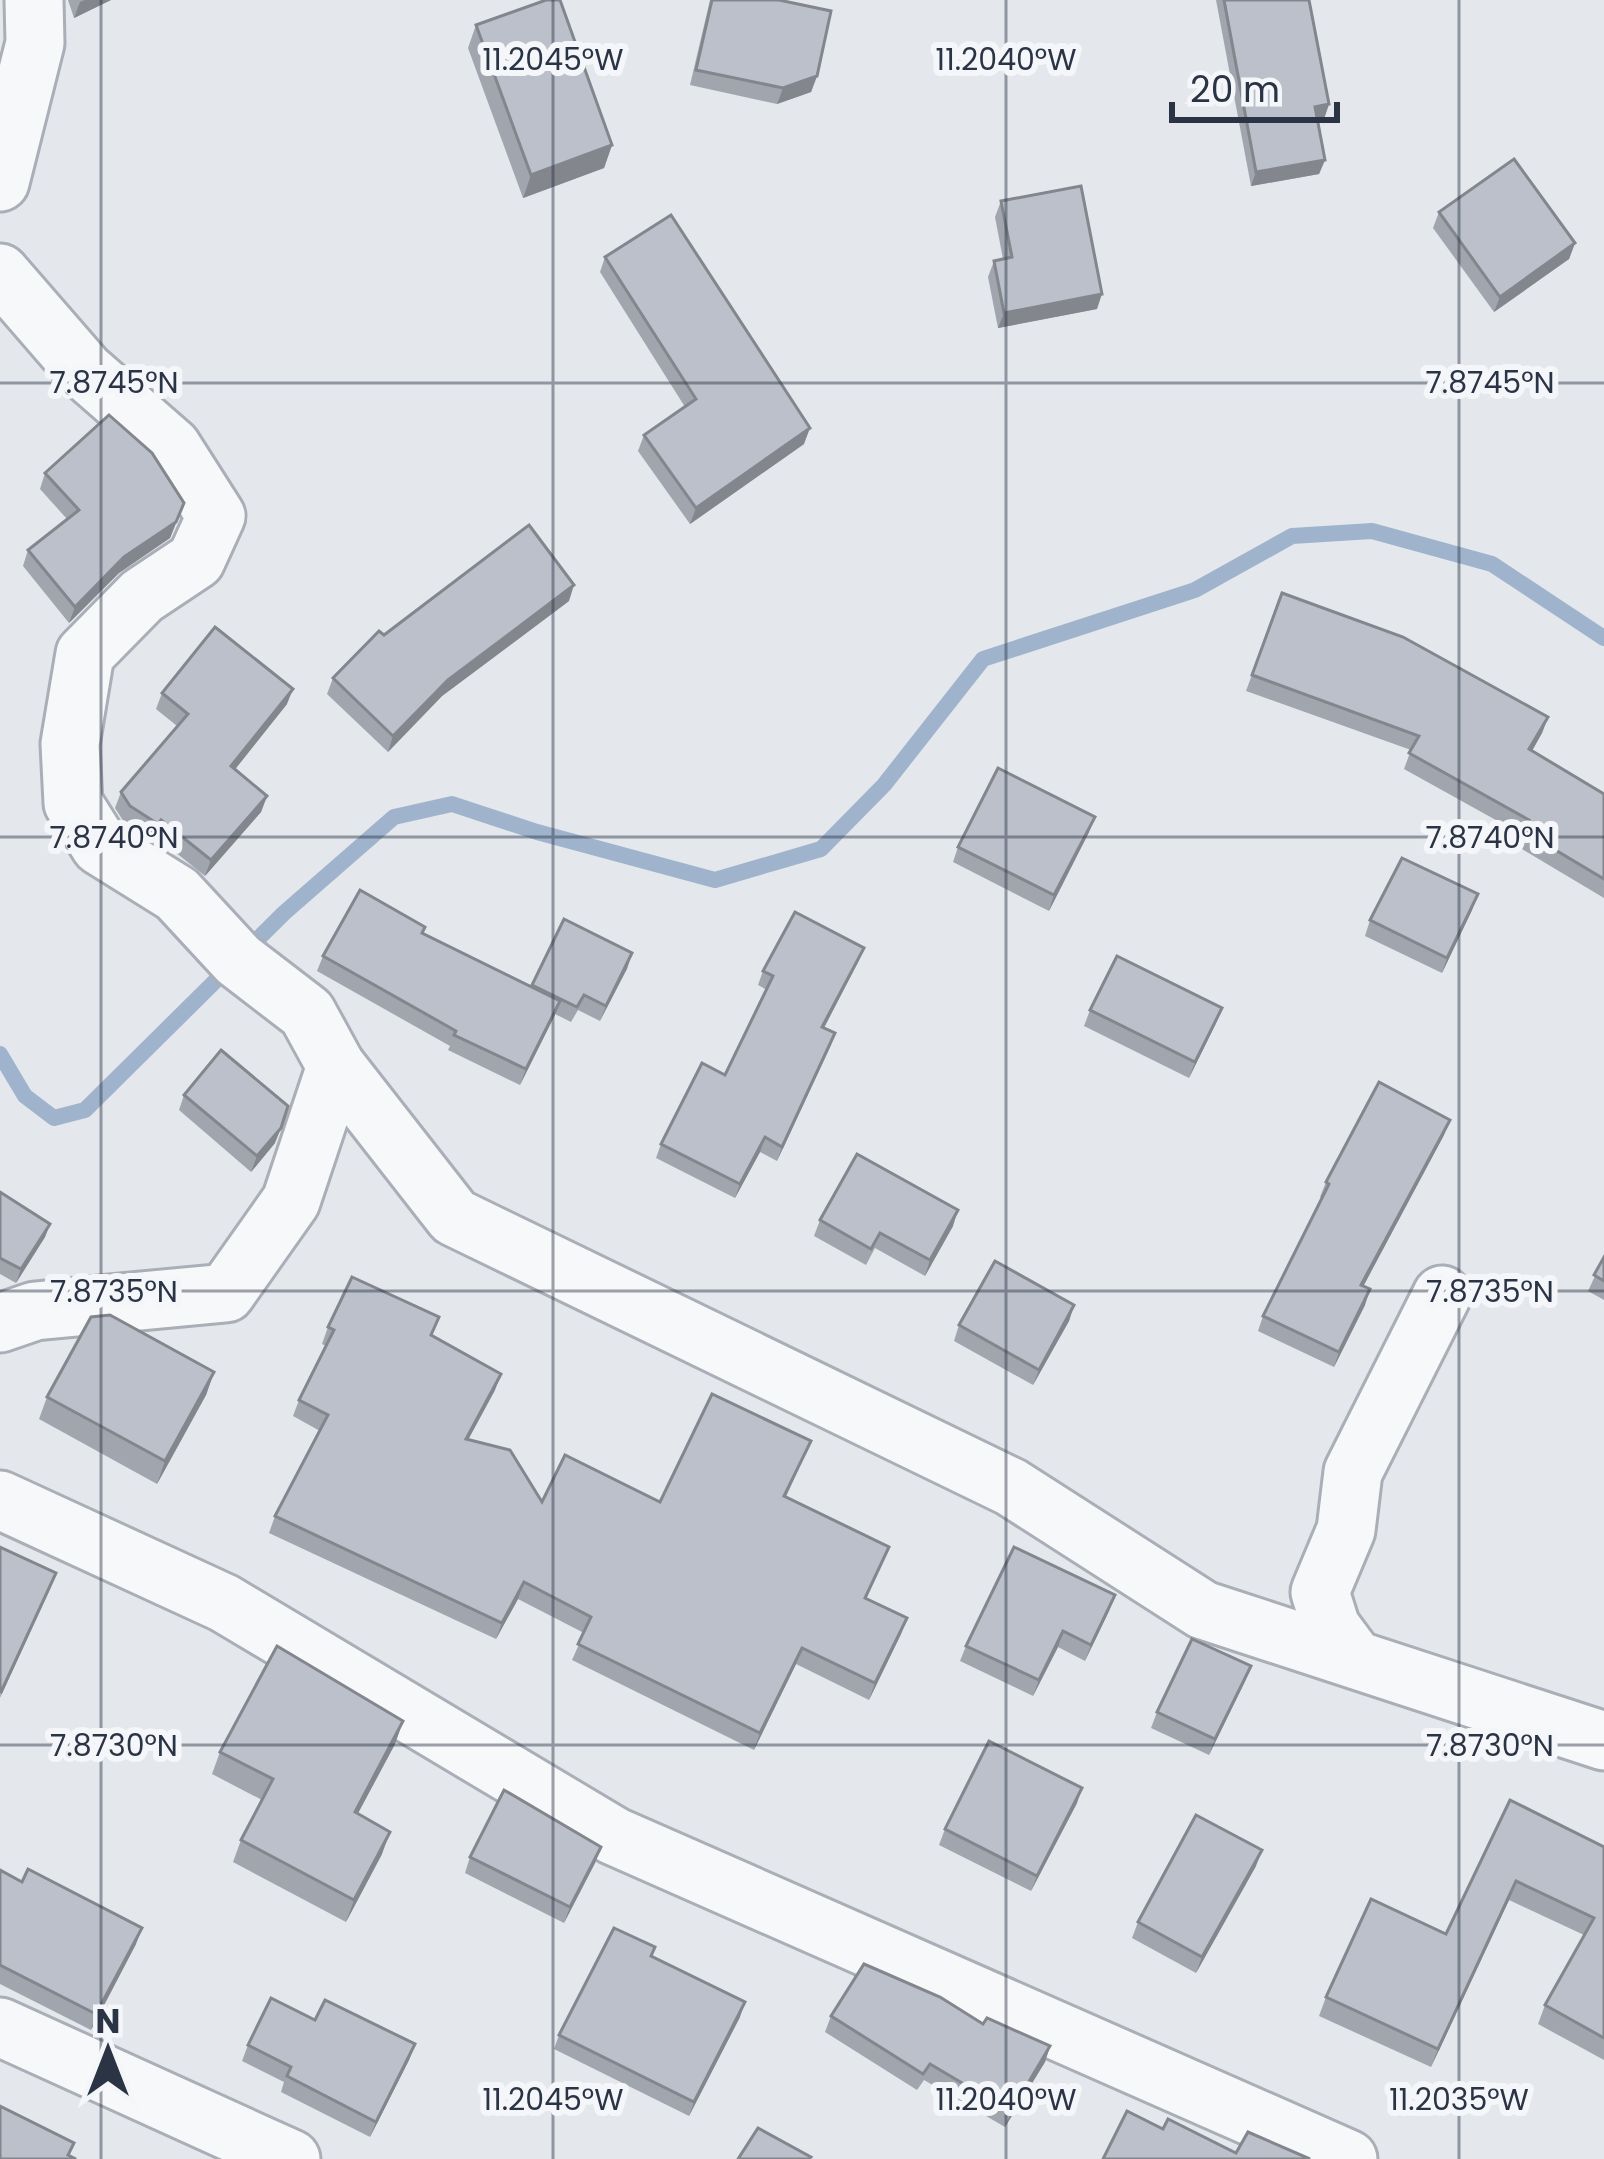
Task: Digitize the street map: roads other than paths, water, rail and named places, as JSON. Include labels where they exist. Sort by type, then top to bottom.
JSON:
[{"type":"street","points":[[0,182],[34,44],[34,0]]},
{"type":"street","points":[[0,273],[85,371],[172,448],[216,516],[196,560],[142,596],[85,654],[70,744],[74,803],[100,846],[177,894],[232,953],[307,1013],[336,1066],[454,1217],[1011,1487],[1202,1610],[1604,1741]]},
{"type":"street","points":[[0,1323],[34,1311],[226,1293],[291,1201],[336,1066]]},
{"type":"street","points":[[1354,1658],[1331,1627],[1320,1592],[1346,1530],[1353,1472],[1442,1294]]},
{"type":"street","points":[[0,1500],[224,1604],[614,1836],[1348,2159]]},
{"type":"street","points":[[0,2026],[291,2159]]},
{"type":"waterway","points":[[0,1054],[25,1096],[54,1118],[85,1110],[284,913],[394,817],[452,804],[715,880],[821,849],[884,785],[983,659],[1195,590],[1292,536],[1372,531],[1492,564],[1604,638]]}]
